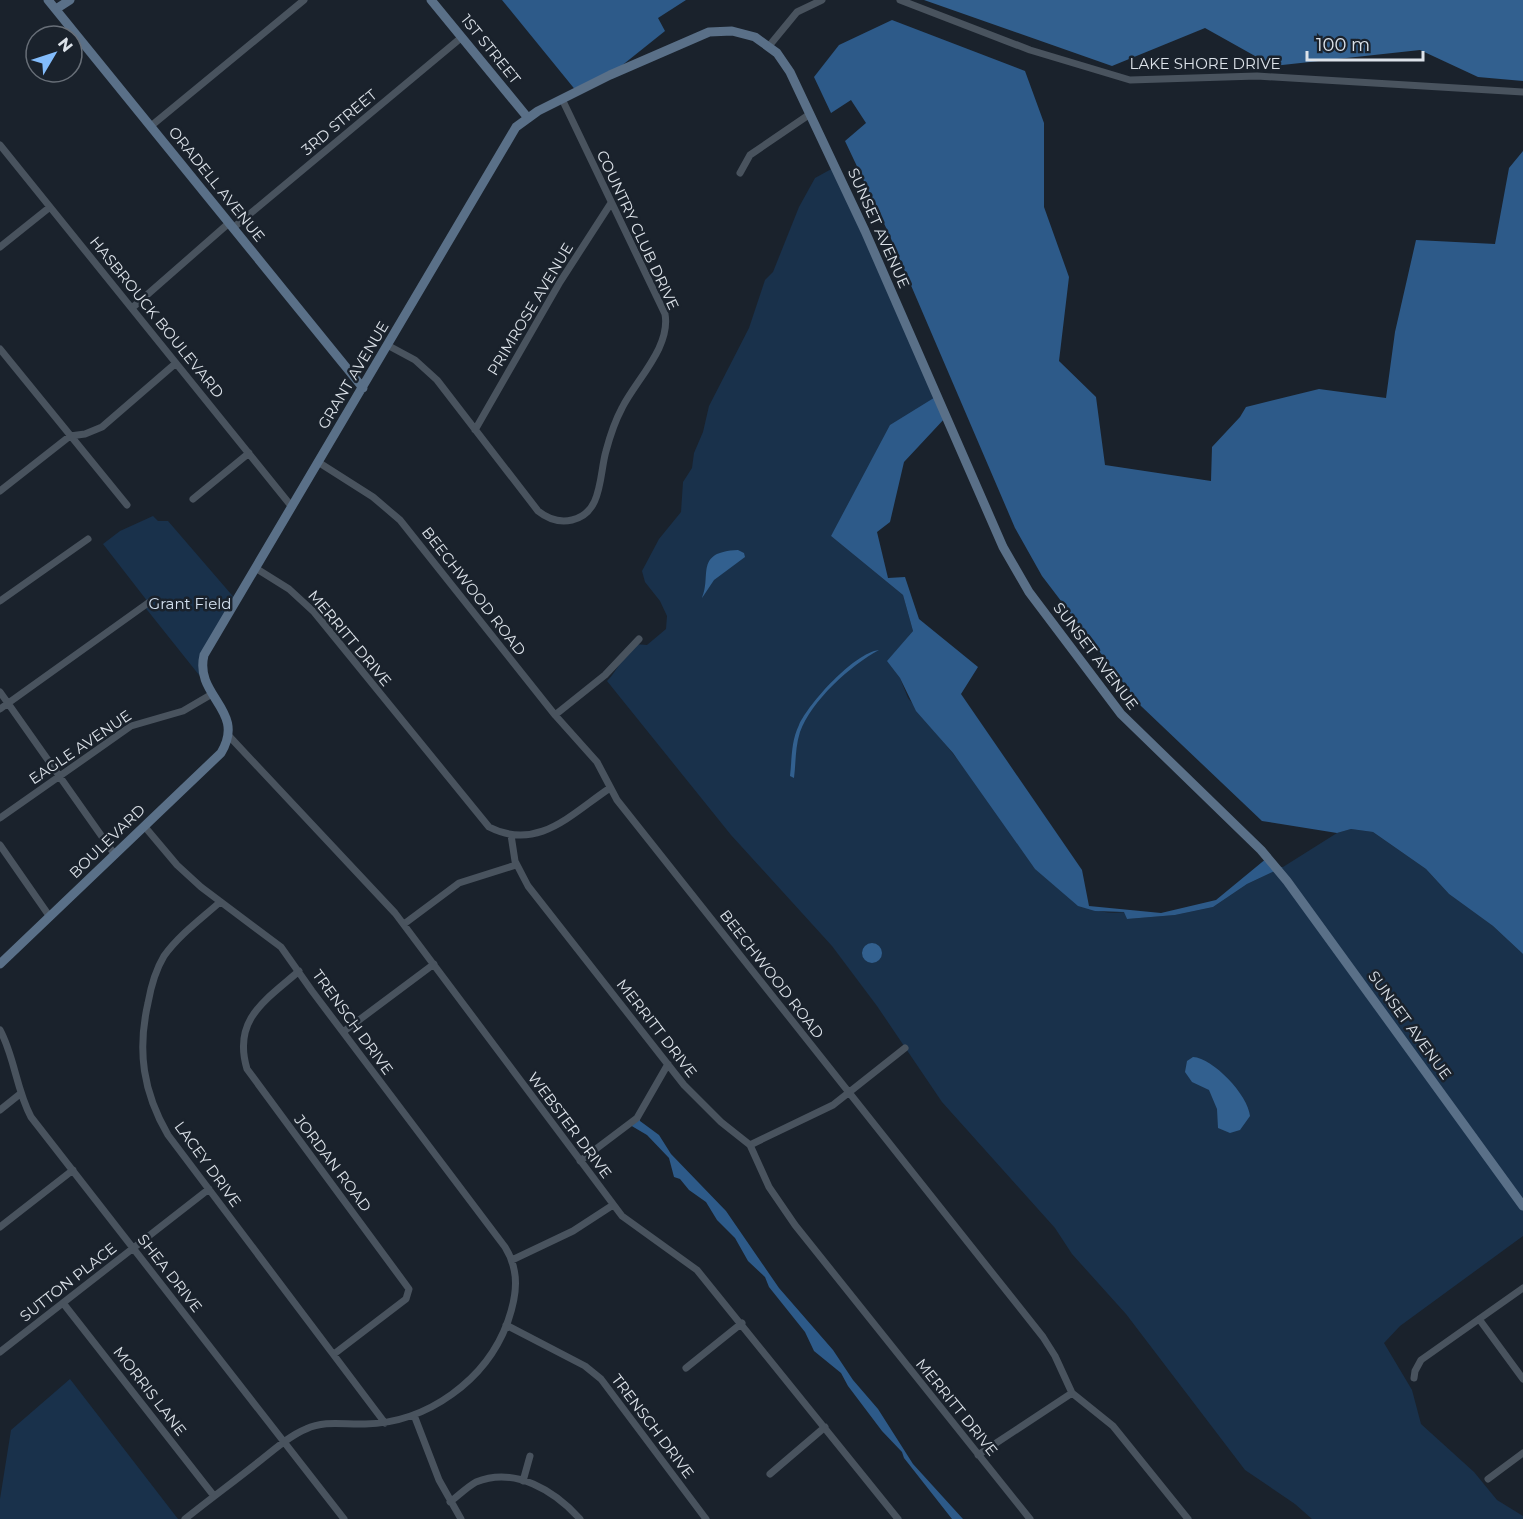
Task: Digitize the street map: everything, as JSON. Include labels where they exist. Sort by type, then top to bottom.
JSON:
[{"type":"street","name":"ORADELL AVENUE","points":[[48,0],[363,388]]},
{"type":"street","points":[[56,9],[70,0]]},
{"type":"street","points":[[151,126],[304,0]]},
{"type":"street","name":"1ST STREET","points":[[431,0],[528,118]]},
{"type":"street","points":[[770,46],[796,12],[822,0]]},
{"type":"street","name":"LAKE SHORE DRIVE","points":[[900,0],[1030,50],[1130,80],[1257,76],[1523,92]]},
{"type":"street","name":"GRANT AVENUE","points":[[229,736],[226,716],[203,680],[204,655],[257,569],[516,127],[562,99],[610,75],[710,32],[744,33],[770,46]]},
{"type":"street","name":"3RD STREET","points":[[132,308],[462,37]]},
{"type":"street","name":"SUNSET AVENUE","points":[[770,46],[785,63],[810,114],[865,231],[1003,547],[1029,592],[1131,726],[1276,868],[1523,1206]]},
{"type":"street","name":"COUNTRY CLUB DRIVE","points":[[388,346],[427,369],[544,516],[559,521],[575,520],[594,505],[612,431],[626,400],[662,340],[666,325],[665,314],[562,99]]},
{"type":"street","points":[[740,173],[750,155],[810,114]]},
{"type":"street","name":"HASBROUCK BOULEVARD","points":[[0,145],[292,507]]},
{"type":"street","name":"PRIMROSE AVENUE","points":[[475,430],[560,282],[611,202]]},
{"type":"street","points":[[0,247],[50,207]]},
{"type":"street","points":[[0,349],[127,505]]},
{"type":"street","points":[[2,487],[70,436],[85,435],[102,427],[176,363]]},
{"type":"street","points":[[193,499],[249,453]]},
{"type":"street","name":"BEECHWOOD ROAD","points":[[318,462],[373,497],[400,520],[555,715],[597,762],[610,788],[1043,1337],[1055,1356],[1072,1393],[1113,1426],[1188,1519]]},
{"type":"street","points":[[0,601],[88,539]]},
{"type":"street","name":"MERRITT DRIVE","points":[[257,569],[289,589],[314,612],[482,821],[498,832],[511,835],[516,865],[528,886],[702,1104],[750,1145],[770,1187],[795,1225],[1030,1519]]},
{"type":"street","points":[[0,709],[148,603]]},
{"type":"street","points":[[555,715],[605,675],[639,639]]},
{"type":"street","points":[[0,692],[115,855]]},
{"type":"street","name":"EAGLE AVENUE","points":[[0,818],[131,726],[183,711],[212,694]]},
{"type":"street","name":"BOULEVARD","points":[[0,964],[221,753],[229,736]]},
{"type":"street","name":"WEBSTER DRIVE","points":[[229,736],[373,887],[404,924],[613,1205],[632,1226],[685,1258],[742,1323],[895,1516]]},
{"type":"street","points":[[511,835],[525,836],[545,832],[610,788]]},
{"type":"street","name":"TRENSCH DRIVE","points":[[145,827],[177,865],[220,902],[268,935],[299,971],[505,1246],[512,1260]]},
{"type":"street","points":[[0,845],[50,917]]},
{"type":"street","points":[[404,924],[459,883],[516,865]]},
{"type":"street","name":"LACEY DRIVE","points":[[220,902],[178,939],[163,958],[153,980],[142,1035],[143,1070],[152,1104],[168,1135],[385,1423]]},
{"type":"street","points":[[343,1032],[434,964]]},
{"type":"street","name":"JORDAN ROAD","points":[[299,971],[259,1006],[249,1019],[243,1040],[247,1070],[409,1289],[406,1299],[334,1354]]},
{"type":"street","name":"SHEA DRIVE","points":[[0,1030],[10,1052],[20,1094],[32,1117],[344,1519]]},
{"type":"street","points":[[750,1145],[817,1114],[849,1093],[905,1048]]},
{"type":"street","points":[[580,1161],[637,1118],[668,1064]]},
{"type":"street","points":[[0,1110],[20,1094]]},
{"type":"street","points":[[0,1227],[73,1170]]},
{"type":"street","name":"SUTTON PLACE","points":[[0,1352],[208,1189]]},
{"type":"street","points":[[185,1519],[296,1434],[318,1425],[385,1423],[414,1415],[442,1402],[473,1376],[495,1347],[506,1325],[516,1294],[512,1260],[573,1231],[613,1205]]},
{"type":"street","points":[[1414,1378],[1414,1371],[1421,1360],[1523,1288]]},
{"type":"street","name":"MORRIS LANE","points":[[63,1303],[214,1496]]},
{"type":"street","points":[[1479,1319],[1523,1379]]},
{"type":"street","points":[[686,1368],[742,1323]]},
{"type":"street","name":"TRENSCH DRIVE","points":[[506,1325],[585,1366],[601,1379],[706,1519]]},
{"type":"street","points":[[978,1455],[1072,1393]]},
{"type":"street","points":[[414,1415],[428,1457],[461,1519]]},
{"type":"street","points":[[770,1474],[825,1428]]},
{"type":"street","points":[[1488,1479],[1523,1453]]},
{"type":"street","points":[[523,1481],[530,1456]]},
{"type":"street","points":[[450,1502],[472,1485],[488,1479],[509,1478],[536,1484],[556,1496],[580,1519]]},
{"type":"street","points":[[885,1519],[895,1516]]},
{"type":"green space","points":[[835,167],[937,396],[924,406],[831,536],[903,595],[913,631],[888,661],[900,678],[908,698],[1067,895],[1079,904],[1094,910],[1109,913],[1125,912],[1127,919],[1175,915],[1213,907],[1247,884],[1283,867],[1337,833],[1351,829],[1373,832],[1426,869],[1449,894],[1493,926],[1523,954],[1523,1236],[1400,1326],[1384,1343],[1412,1390],[1421,1424],[1474,1472],[1497,1500],[1523,1516],[1523,1519],[1312,1519],[1295,1504],[1245,1470],[1126,1314],[1072,1254],[1055,1228],[942,1102],[877,1006],[832,946],[731,835],[607,681],[634,644],[647,645],[666,629],[667,616],[660,601],[645,582],[642,571],[659,539],[681,512],[683,482],[692,468],[694,453],[703,432],[709,406],[749,328],[765,280],[773,272],[799,207],[815,178]]},
{"type":"green space","name":"Grant Field","points":[[153,516],[158,521],[168,521],[237,601],[208,647],[203,680],[144,606],[148,602],[103,544],[120,531]]},
{"type":"green space","points":[[70,1379],[178,1519],[0,1519],[0,1499],[11,1430]]},
{"type":"shaded area","points":[[502,0],[686,0],[658,18],[665,31],[610,75],[577,92]]},
{"type":"shaded area","points":[[924,0],[1523,0],[1523,81],[1478,77],[1420,50],[1273,66],[1205,28],[1112,66]]},
{"type":"shaded area","points":[[892,20],[1025,71],[1044,123],[1044,207],[1069,277],[1059,361],[1096,397],[1105,465],[1211,481],[1212,447],[1240,417],[1246,407],[1319,389],[1386,398],[1395,332],[1416,240],[1495,244],[1509,168],[1523,151],[1523,954],[1493,926],[1449,894],[1426,869],[1373,832],[1351,829],[1337,833],[1262,821],[1141,706],[1042,576],[1015,528],[889,234],[845,141],[866,123],[851,100],[831,113],[814,77],[839,45]]},
{"type":"shaded area","points":[[937,396],[946,417],[904,462],[890,522],[877,532],[888,578],[905,577],[919,619],[978,667],[961,694],[1082,870],[1089,906],[1161,913],[1216,900],[1267,858],[1276,868],[1283,867],[1247,884],[1213,907],[1175,915],[1127,919],[1124,912],[1095,911],[1078,906],[1035,869],[953,753],[916,711],[900,678],[887,661],[913,631],[903,595],[831,536],[890,425]]},
{"type":"shaded area","points":[[738,550],[744,553],[745,557],[714,580],[702,598],[710,560],[715,555]]},
{"type":"shaded area","points":[[879,650],[845,674],[813,708],[800,732],[794,778],[790,776],[794,737],[812,704],[845,669],[869,653]]},
{"type":"shaded area","points":[[872,943],[879,946],[882,953],[879,960],[872,963],[865,960],[862,953],[865,946]]},
{"type":"shaded area","points":[[1193,1057],[1201,1059],[1219,1071],[1243,1098],[1250,1116],[1240,1130],[1230,1133],[1218,1128],[1217,1109],[1209,1090],[1192,1082],[1185,1072],[1187,1061]]},
{"type":"shaded area","points":[[639,1115],[640,1121],[659,1135],[671,1154],[726,1211],[779,1288],[833,1350],[853,1380],[878,1409],[913,1464],[963,1519],[952,1519],[904,1458],[902,1452],[882,1431],[841,1373],[814,1351],[805,1332],[769,1287],[765,1277],[748,1261],[735,1238],[717,1220],[706,1202],[689,1190],[680,1179],[674,1177],[669,1158],[647,1135],[630,1125]]}]
